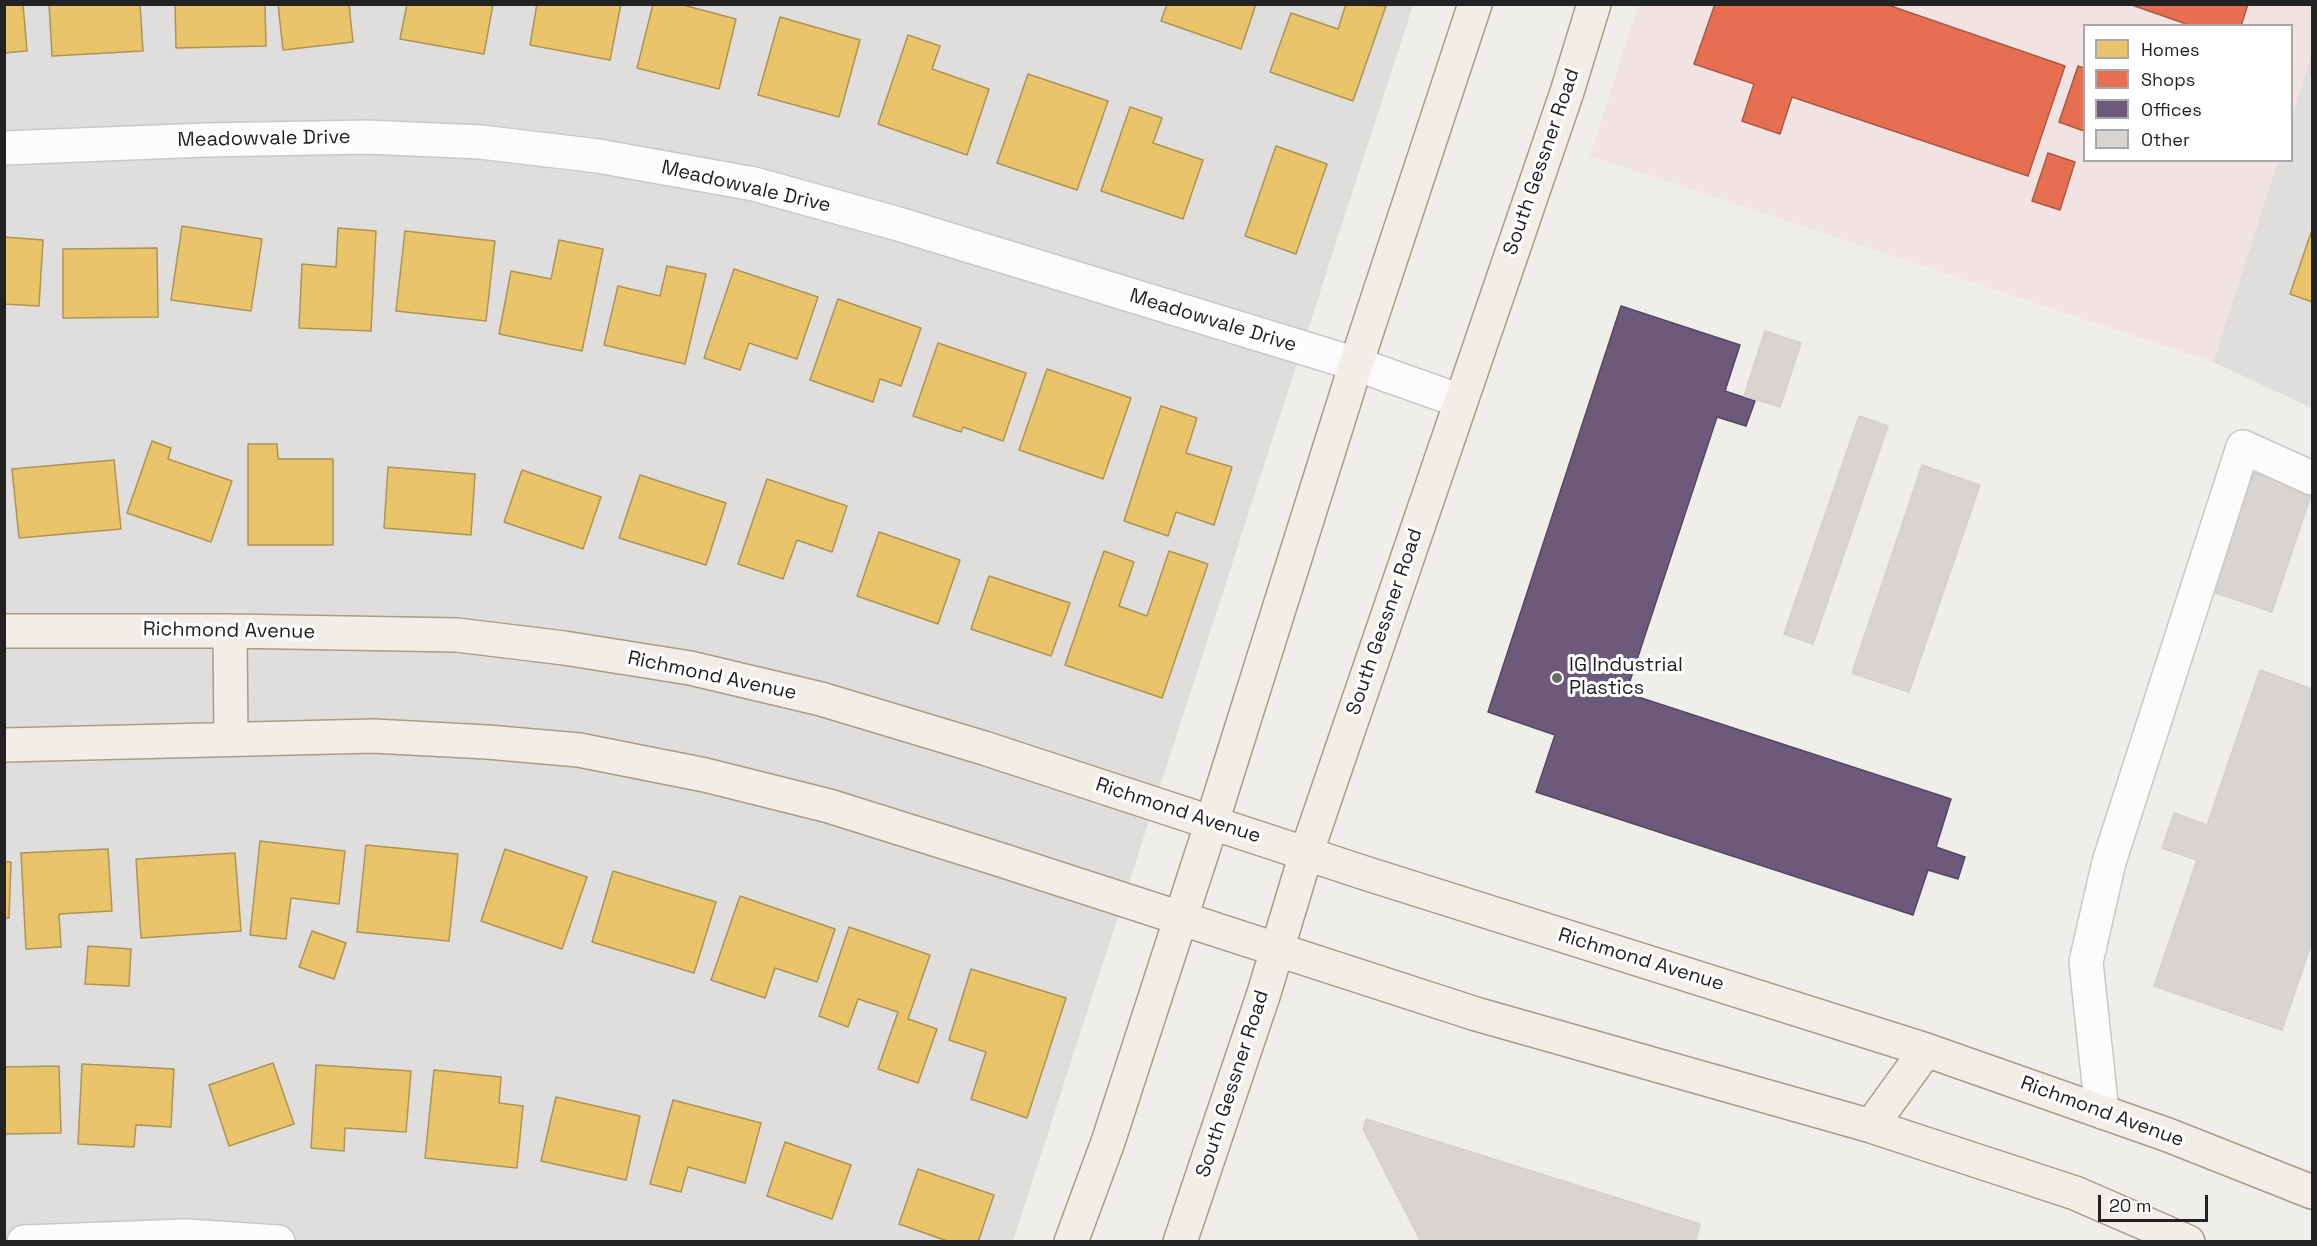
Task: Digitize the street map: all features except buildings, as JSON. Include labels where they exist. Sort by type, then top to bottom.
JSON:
[{"type":"main road","points":[[1071,1242],[1108,1142],[1212,822],[1356,364],[1475,4]]},
{"type":"main road","name":"South Gessner Road","points":[[1180,1242],[1264,993],[1306,854],[1567,92],[1594,4]]},
{"type":"main road","name":"Richmond Avenue","points":[[4,631],[230,631],[457,635],[564,648],[690,668],[821,699],[984,748],[1306,854],[1926,1050],[2168,1135],[2313,1192]]},
{"type":"main road","points":[[230,631],[231,739]]},
{"type":"main road","points":[[4,745],[373,736],[579,750],[705,775],[829,806],[1476,1014],[1871,1126],[2075,1193],[2188,1242]]},
{"type":"main road","points":[[1871,1126],[1926,1050]]},
{"type":"street","name":"Meadowvale Drive","points":[[4,148],[206,140],[367,137],[480,142],[598,156],[765,187],[906,227],[1356,364],[1460,401]]},
{"type":"street","points":[[2102,1112],[2086,962],[2109,862],[2243,447],[2313,478]]},
{"type":"street","points":[[24,1242],[186,1236],[278,1242]]},
{"type":"shaded area","points":[[5,5],[1413,5],[1013,1241],[5,1242]]},
{"type":"shaded area","points":[[1638,5],[2312,5],[2312,52],[2293,114],[2293,24],[2083,24],[2083,162],[2278,162],[2213,362],[1590,156]]},
{"type":"shaded area","points":[[2312,52],[2312,408],[2213,362],[2278,162],[2293,162],[2293,114]]},
{"type":"place","name":"IG Industrial Plastics","points":[[1557,678]]}]
